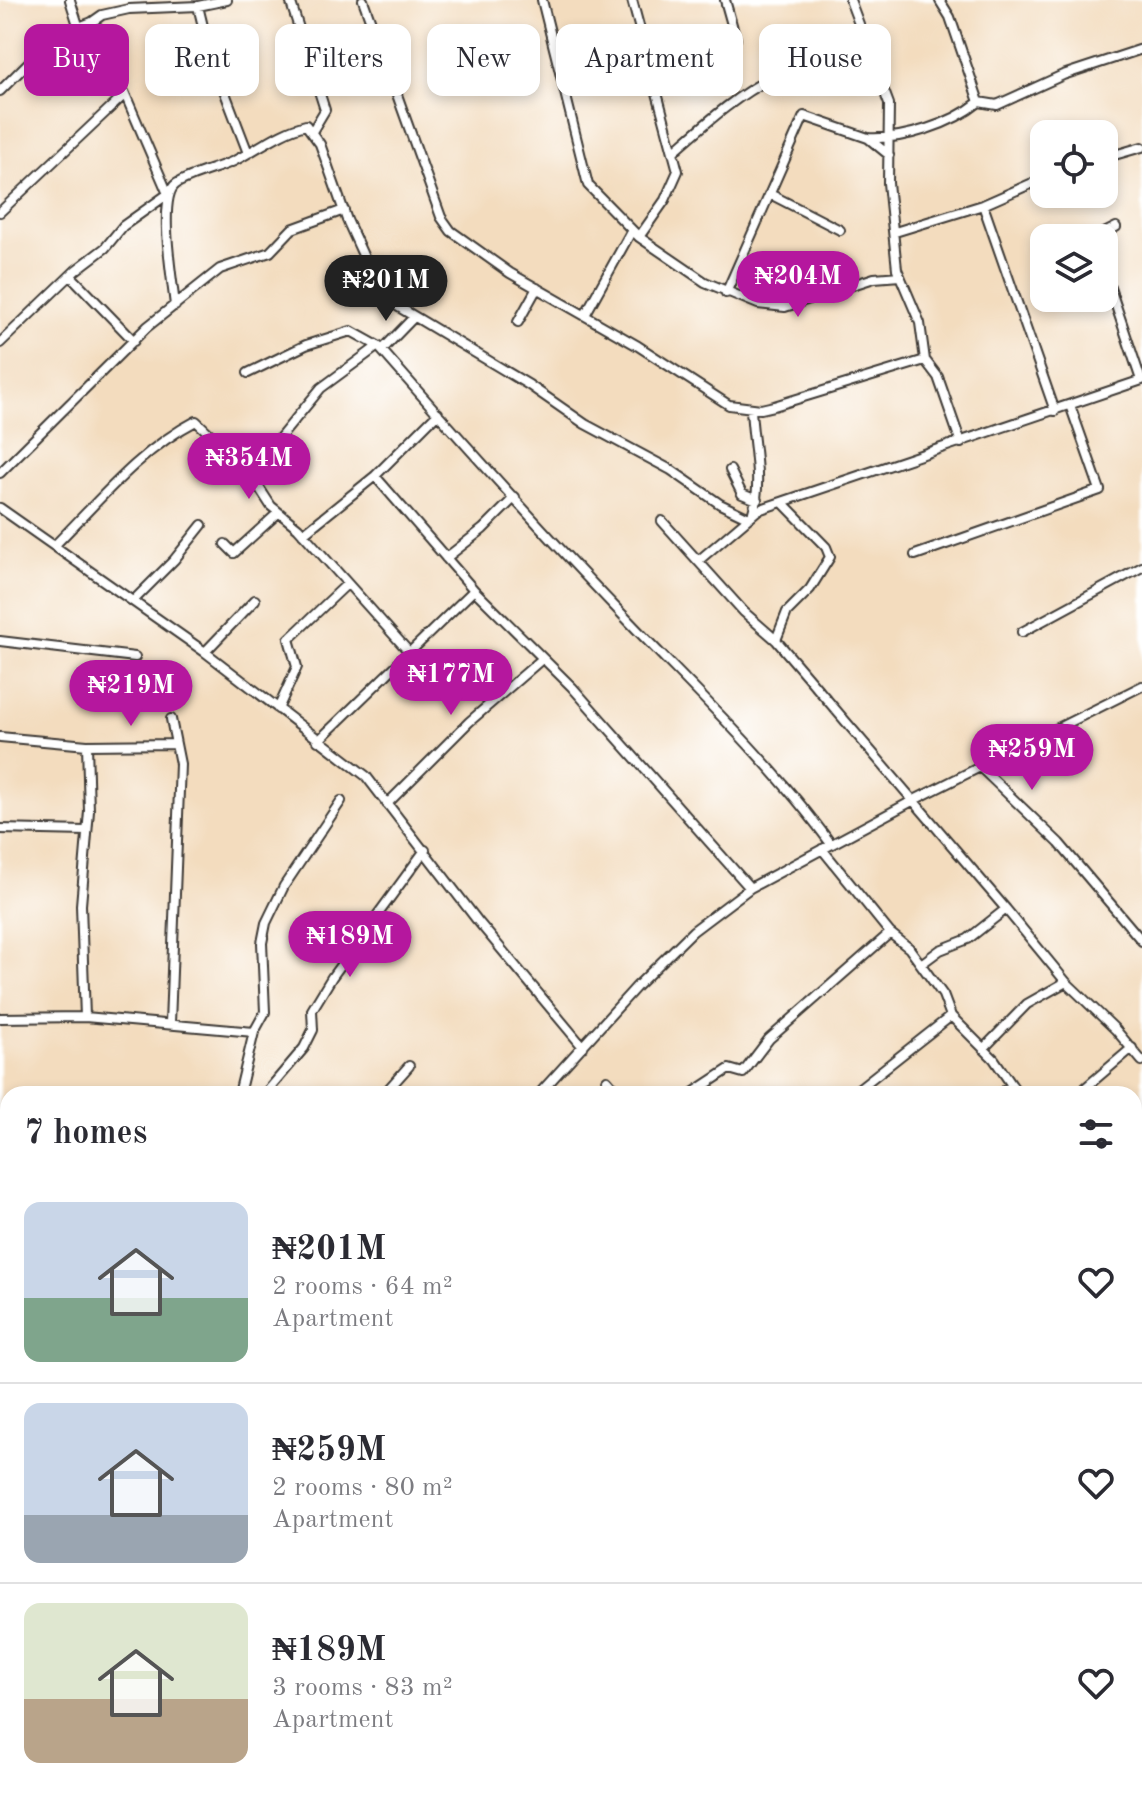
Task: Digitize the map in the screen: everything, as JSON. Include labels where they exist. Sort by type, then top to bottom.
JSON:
[{"type":"street","points":[[70,0],[78,24]]},
{"type":"street","points":[[83,24],[102,15],[156,4],[198,6],[227,0]]},
{"type":"street","points":[[290,0],[325,110],[313,130]]},
{"type":"street","points":[[363,0],[441,217],[451,231],[537,288],[729,405],[751,408],[774,406],[925,360]]},
{"type":"street","points":[[542,0],[588,185],[635,234],[726,293],[758,304],[785,307],[874,278],[900,276]]},
{"type":"street","points":[[585,315],[635,234],[676,180],[678,171],[632,0]]},
{"type":"street","points":[[725,0],[732,24]]},
{"type":"street","points":[[850,0],[860,24]]},
{"type":"street","points":[[940,1],[950,17],[979,102]]},
{"type":"street","points":[[198,6],[209,51],[248,153]]},
{"type":"street","points":[[726,293],[804,116],[868,138],[890,139],[959,115],[979,102],[997,105],[1063,75],[1142,49]]},
{"type":"street","points":[[0,91],[24,67]]},
{"type":"street","points":[[673,152],[747,89],[759,83]]},
{"type":"street","points":[[0,212],[123,96]]},
{"type":"street","points":[[126,96],[168,194],[166,220],[175,306]]},
{"type":"street","points":[[887,96],[890,139],[889,201],[900,276],[920,323],[925,360],[938,377],[961,443]]},
{"type":"street","points":[[0,343],[105,248],[123,226],[168,194],[174,185],[248,153],[292,128],[306,125],[313,130],[382,297],[529,385],[585,424],[671,470],[720,504],[750,515],[864,473],[1142,380],[1118,311]]},
{"type":"street","points":[[868,138],[889,155]]},
{"type":"street","points":[[1118,154],[1142,147]]},
{"type":"street","points":[[895,232],[983,205],[1030,184]]},
{"type":"street","points":[[770,194],[840,230]]},
{"type":"street","points":[[983,205],[1055,411]]},
{"type":"street","points":[[0,473],[134,341],[220,269],[270,252],[292,229],[344,210]]},
{"type":"street","points":[[72,277],[134,341]]},
{"type":"street","points":[[518,322],[537,288]]},
{"type":"street","points":[[247,469],[274,445],[321,388],[380,348],[414,317]]},
{"type":"street","points":[[248,373],[306,345],[351,331],[380,348],[756,755],[890,933],[921,964],[943,995],[951,1016],[984,1048],[1012,1085]]},
{"type":"street","points":[[915,555],[1100,490],[1070,405]]},
{"type":"street","points":[[698,561],[750,515],[757,500],[751,408]]},
{"type":"street","points":[[303,534],[375,476],[438,413]]},
{"type":"street","points":[[54,546],[170,434],[196,421],[247,469],[278,513],[303,534],[410,653]]},
{"type":"street","points":[[730,470],[742,494],[757,500]]},
{"type":"street","points":[[375,476],[474,590],[572,687],[750,888]]},
{"type":"street","points":[[446,558],[483,529],[515,497]]},
{"type":"street","points":[[776,640],[787,612],[810,589],[830,557],[826,547],[784,504]]},
{"type":"street","points":[[0,508],[205,652],[366,776],[477,920],[583,1047]]},
{"type":"street","points":[[225,544],[234,553],[278,513]]},
{"type":"street","points":[[662,521],[776,640],[916,799],[942,836],[1066,982],[1142,1061]]},
{"type":"street","points":[[133,601],[174,560],[202,525]]},
{"type":"street","points":[[1022,632],[1142,567]]},
{"type":"street","points":[[278,709],[297,667],[289,639],[347,584]]},
{"type":"street","points":[[318,741],[474,590]]},
{"type":"street","points":[[205,652],[255,600]]},
{"type":"street","points":[[0,641],[135,657]]},
{"type":"street","points":[[387,804],[469,722],[542,659]]},
{"type":"street","points":[[546,1086],[693,931],[750,888],[916,799],[1142,686]]},
{"type":"street","points":[[170,1023],[180,764],[171,719]]},
{"type":"street","points":[[0,737],[87,745],[176,744]]},
{"type":"street","points":[[85,1017],[81,905],[90,763],[87,745]]},
{"type":"street","points":[[980,767],[1059,843],[1142,941]]},
{"type":"street","points":[[241,1086],[254,1032],[265,1012],[262,943],[266,923],[284,886],[341,801]]},
{"type":"street","points":[[0,829],[86,831]]},
{"type":"street","points":[[272,1086],[304,1048],[313,1030],[312,1010],[332,977],[425,850]]},
{"type":"street","points":[[921,964],[940,950],[968,939],[1006,909]]},
{"type":"street","points":[[703,1086],[729,1069],[743,1073],[769,1039],[890,933]]},
{"type":"street","points":[[984,1048],[1027,1004],[1066,982]]},
{"type":"street","points":[[862,1086],[951,1016]]},
{"type":"street","points":[[0,1027],[0,1018],[85,1017],[254,1032]]},
{"type":"street","points":[[1087,1086],[1132,1048]]},
{"type":"street","points":[[391,1086],[409,1066]]},
{"type":"street","points":[[607,1080],[612,1086]]}]
